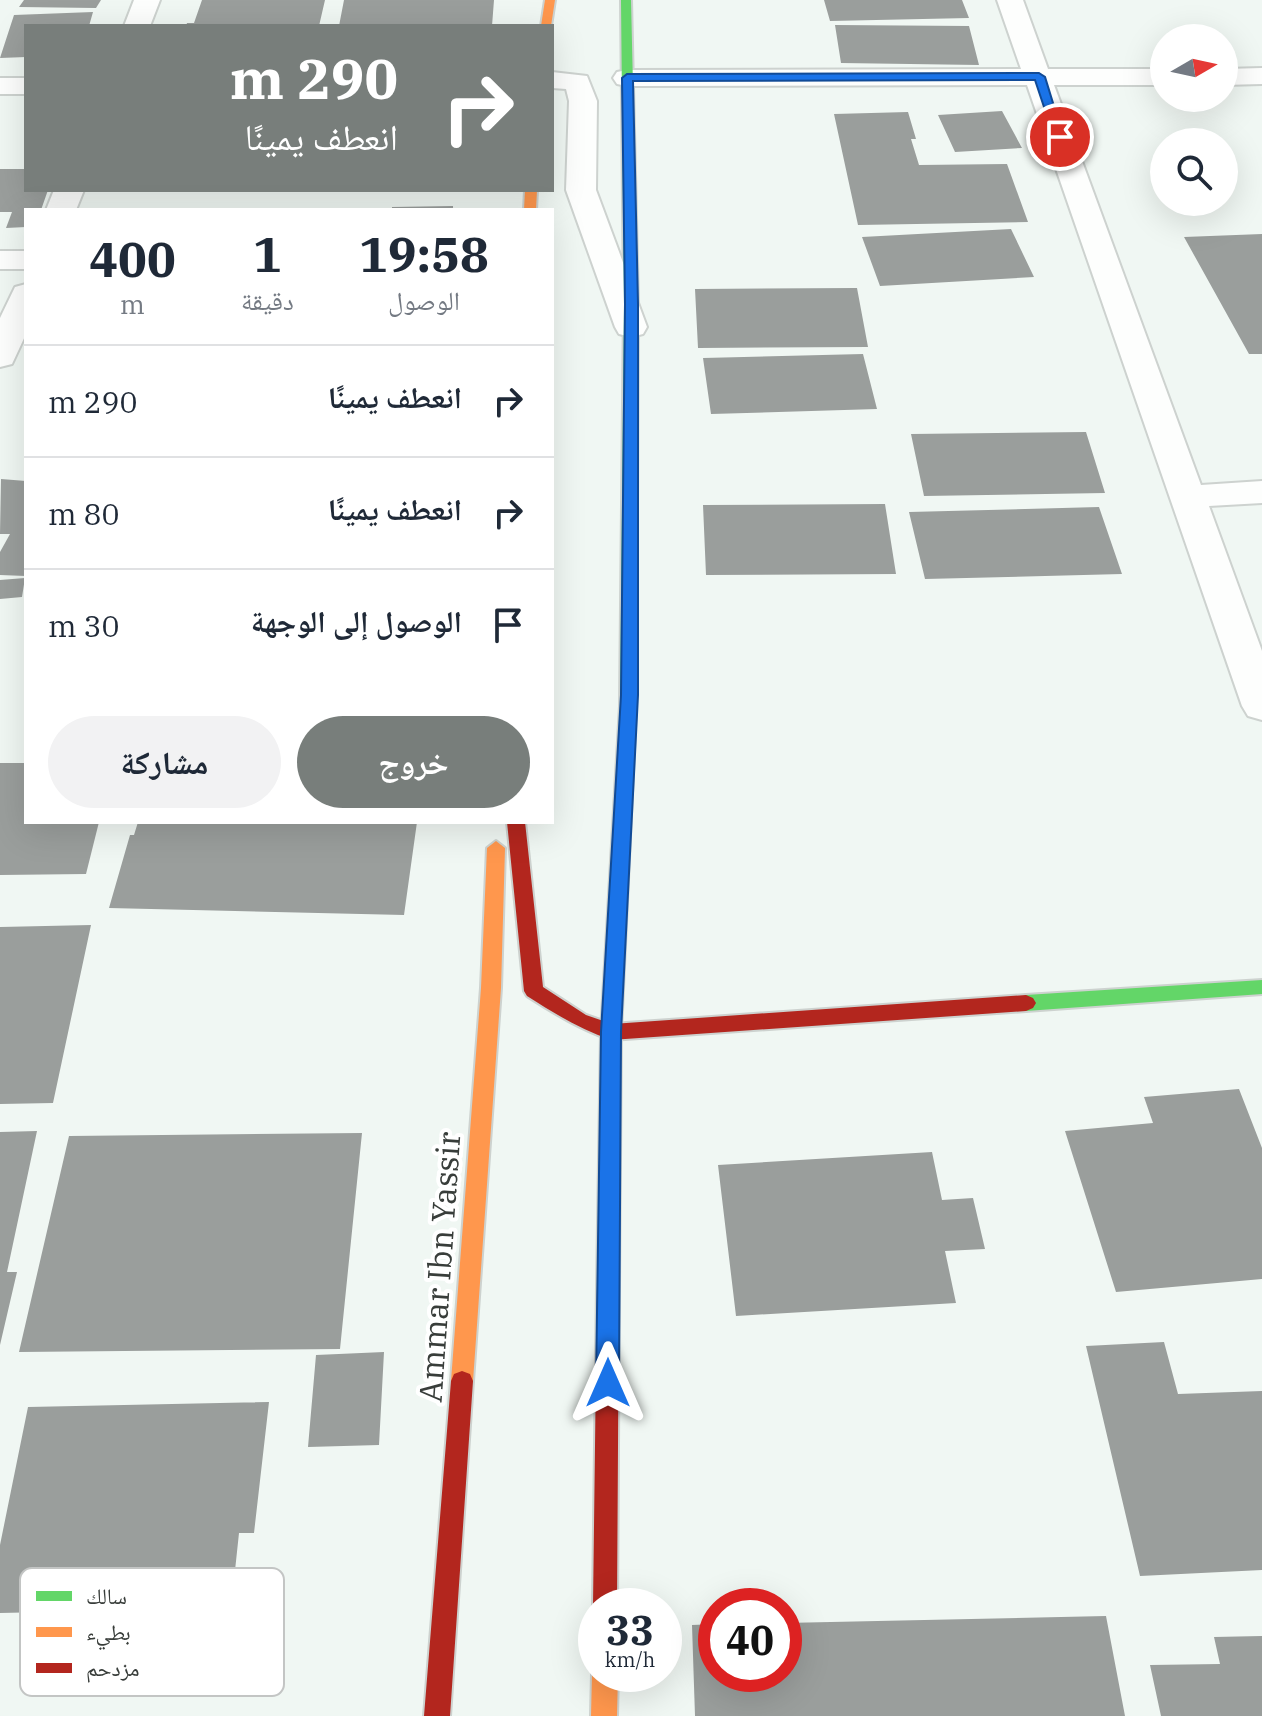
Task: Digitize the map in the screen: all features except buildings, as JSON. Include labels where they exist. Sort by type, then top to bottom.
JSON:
[{"type":"street","points":[[138,24],[147,0]]},
{"type":"street","points":[[546,24],[550,0]]},
{"type":"street","points":[[605,1588],[611,1032],[629,695],[631,327],[626,0]]},
{"type":"street","points":[[1010,0],[1262,706]]},
{"type":"street","points":[[1238,77],[1262,76]]},
{"type":"street","points":[[627,78],[1150,77]]},
{"type":"street","points":[[554,80],[577,82],[583,101],[581,190],[631,327]]},
{"type":"street","points":[[0,86],[24,86]]},
{"type":"street","points":[[0,260],[24,260]]},
{"type":"street","points":[[0,357],[24,299]]},
{"type":"street","points":[[1188,497],[1262,492]]},
{"type":"street","name":"Ammar Ibn Yassir","points":[[437,1716],[491,988],[497,824]]},
{"type":"street","points":[[516,824],[534,991],[579,1020],[611,1032],[1262,987]]},
{"type":"street","points":[[604,1716],[605,1692]]},
{"type":"traffic: fast","points":[[626,0],[631,304],[628,706]]},
{"type":"traffic: fast","points":[[1026,1003],[1262,987]]},
{"type":"traffic: slow","points":[[546,24],[550,0]]},
{"type":"traffic: slow","points":[[530,208],[531,192]]},
{"type":"traffic: slow","points":[[608,1286],[611,1032],[628,706]]},
{"type":"traffic: slow","points":[[462,1381],[491,988],[496,848]]},
{"type":"traffic: slow","points":[[604,1716],[605,1692]]},
{"type":"traffic: jam","points":[[516,824],[534,991],[579,1020],[611,1032],[1026,1003]]},
{"type":"traffic: jam","points":[[605,1588],[608,1286]]},
{"type":"traffic: jam","points":[[437,1716],[462,1381]]},
{"type":"route","points":[[608,1383],[611,1032],[629,695],[631,304],[627,78],[1039,77],[1060,137]]}]
